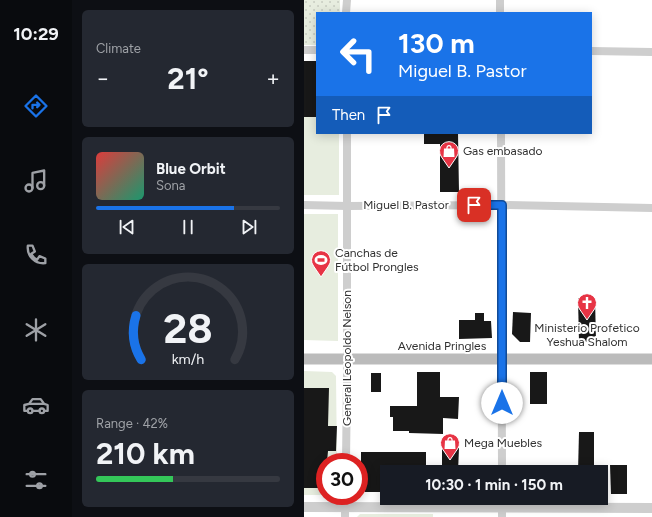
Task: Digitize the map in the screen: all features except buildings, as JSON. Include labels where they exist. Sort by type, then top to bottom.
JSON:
[{"type":"main road","name":"Avenida Pringles","points":[[304,358],[652,359]]},
{"type":"street","points":[[346,0],[346,12]]},
{"type":"street","points":[[500,0],[500,12]]},
{"type":"street","points":[[304,50],[316,50]]},
{"type":"street","points":[[592,51],[652,52]]},
{"type":"street","name":"General Leopoldo Nelson","points":[[346,453],[347,134]]},
{"type":"street","points":[[501,134],[502,465]]},
{"type":"street","name":"Miguel B. Pastor","points":[[304,205],[502,205],[652,208]]},
{"type":"street","points":[[304,507],[345,512],[502,507],[652,508]]},
{"type":"shaded area","points":[[304,0],[340,0],[340,12],[316,12],[316,45],[304,45]]},
{"type":"shaded area","points":[[304,117],[316,117],[316,134],[339,134],[339,195],[304,195]]},
{"type":"shaded area","name":"Canchas de Fútbol Prongles","points":[[304,214],[338,214],[338,341],[304,340]]},
{"type":"shaded area","points":[[304,371],[332,372],[336,376],[337,453],[316,453],[316,495],[304,495]]},
{"type":"shaded area","points":[[360,514],[433,514],[433,517],[357,517]]},
{"type":"place","name":"Gas embasado","points":[[449,168]]},
{"type":"place","name":"Canchas de Fútbol Prongles","points":[[321,277]]},
{"type":"place","name":"Ministerio Profetico Yeshua Shalom","points":[[587,320]]},
{"type":"place","name":"Mega Muebles","points":[[450,460]]},
{"type":"route","points":[[474,205],[502,205],[502,403]]}]
